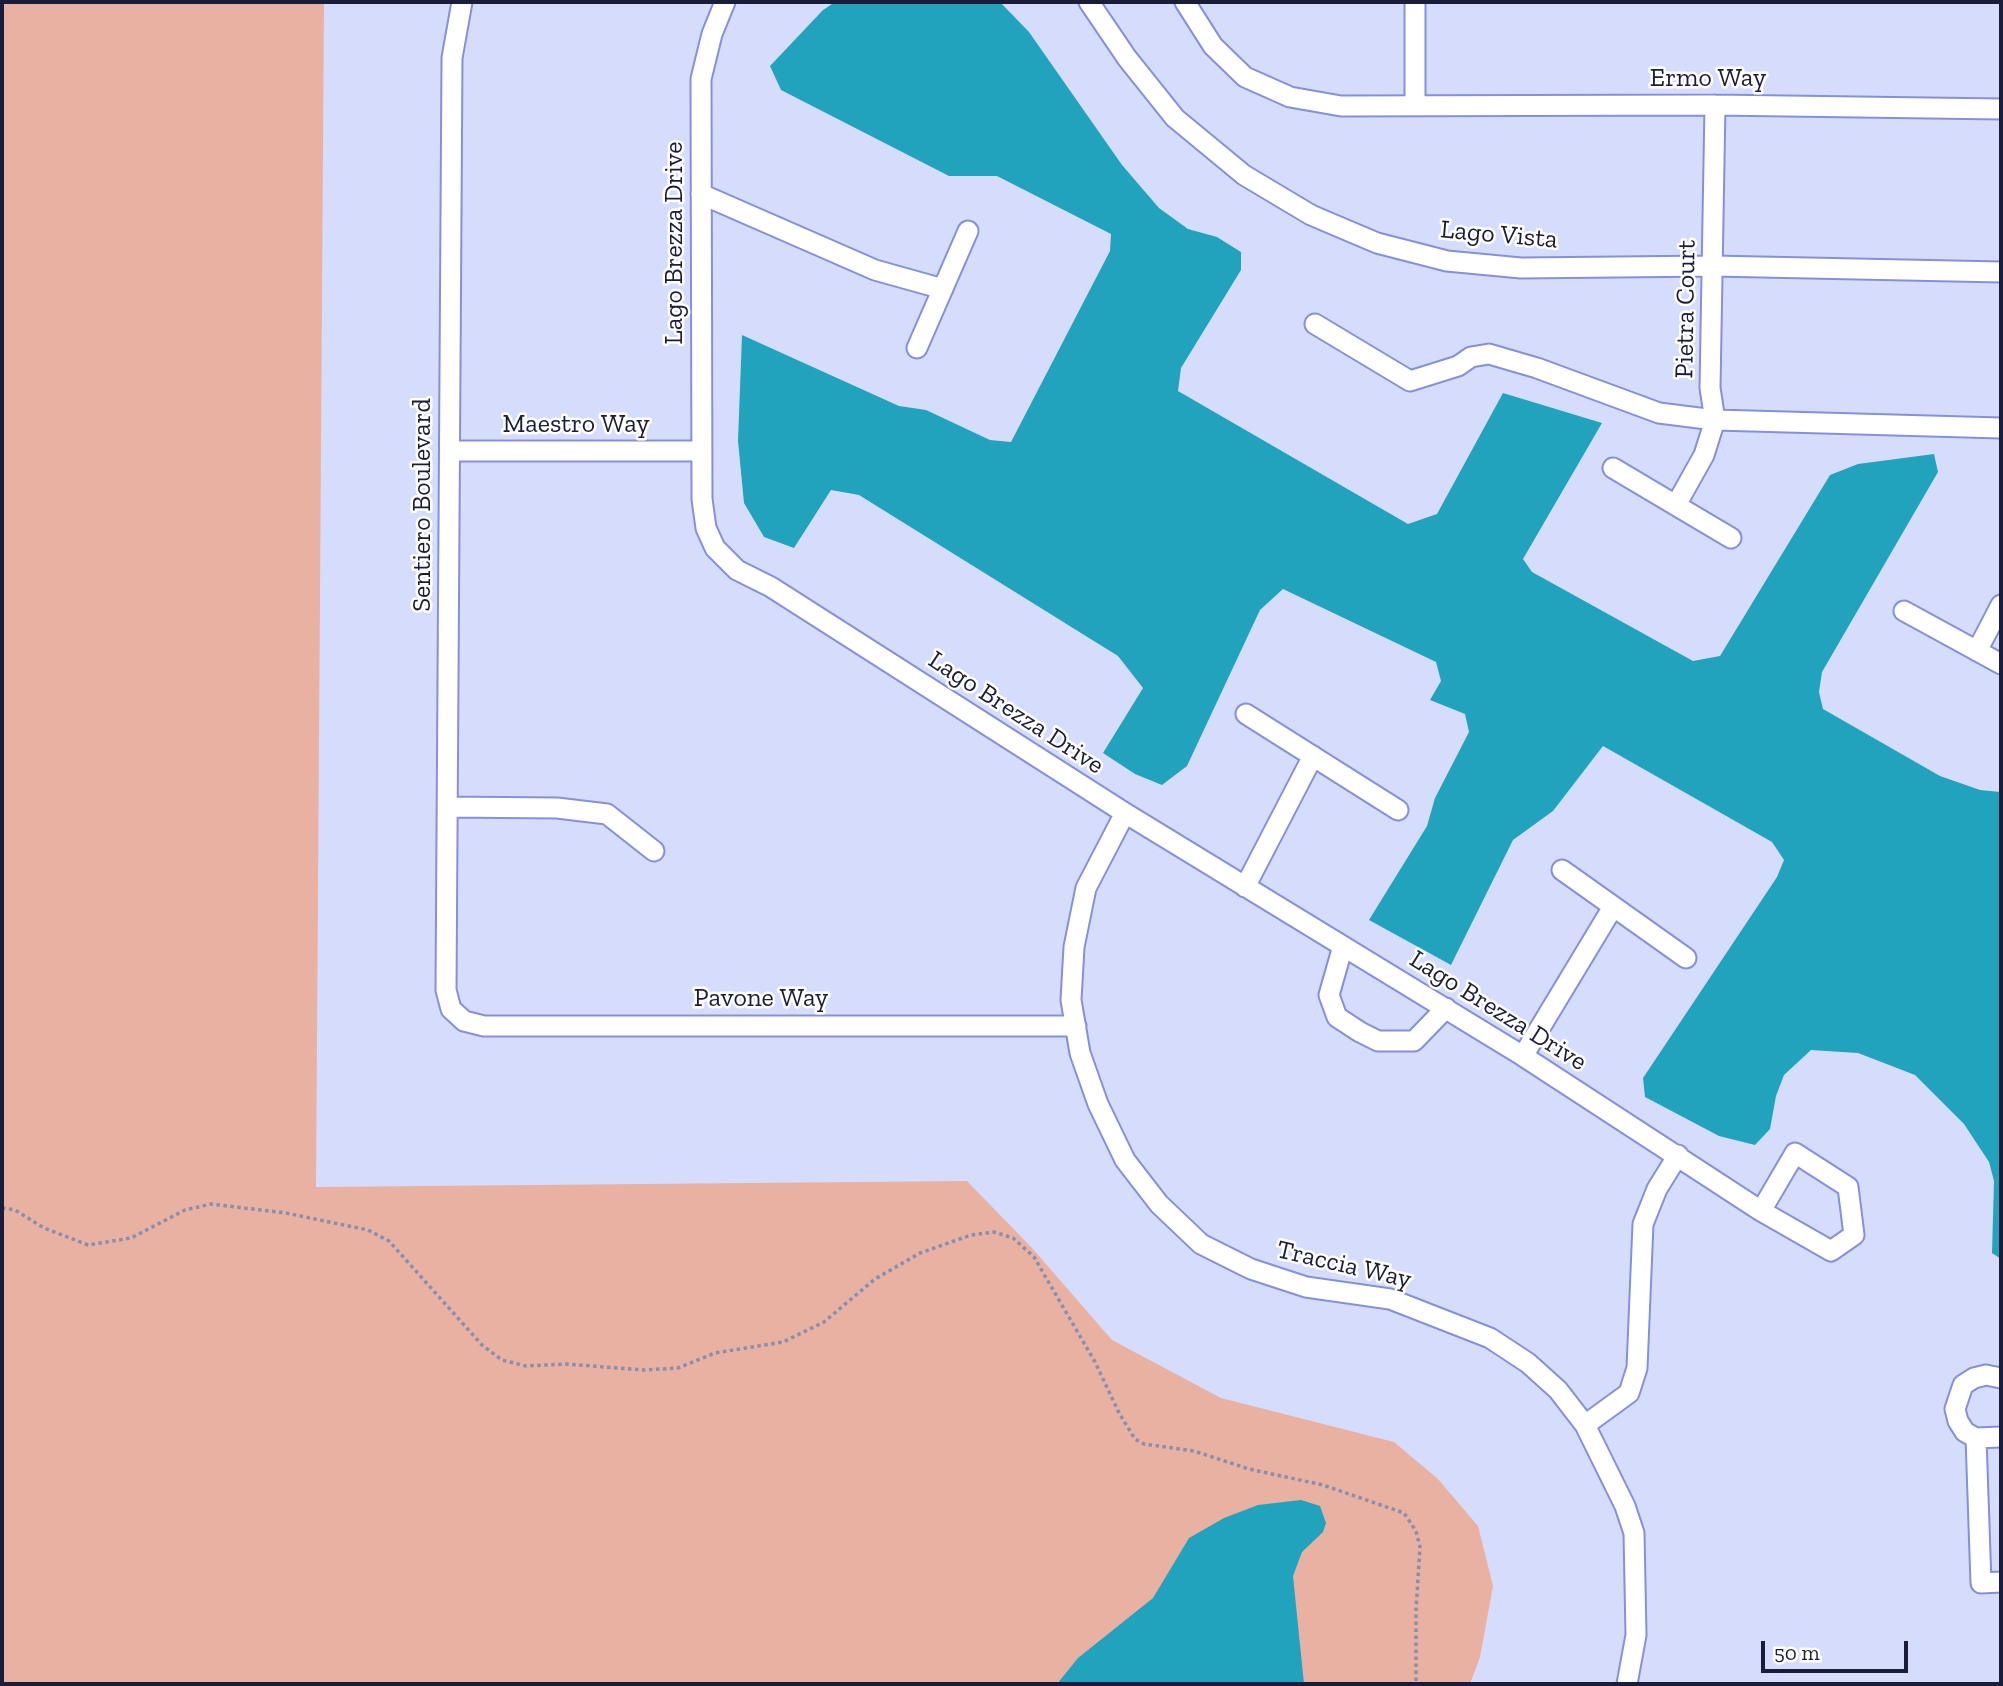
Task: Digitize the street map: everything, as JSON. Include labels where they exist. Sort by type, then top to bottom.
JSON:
[{"type":"street","name":"Sentiero Boulevard","points":[[451,1009],[446,990],[452,58],[462,2]]},
{"type":"street","name":"Lago Brezza Drive","points":[[725,2],[712,34],[701,79],[702,451],[706,528],[715,548],[737,570],[771,587],[1125,813],[1446,1008],[1678,1155],[1761,1211],[1831,1251],[1854,1235],[1848,1187],[1795,1153],[1761,1211]]},
{"type":"street","name":"Lago Vista","points":[[1090,2],[1127,58],[1175,118],[1244,175],[1311,215],[1377,243],[1447,261],[1521,268],[1713,266],[2001,272]]},
{"type":"street","name":"Ermo Way","points":[[1185,2],[1213,46],[1245,77],[1290,97],[1341,106],[1715,105],[2001,109]]},
{"type":"street","points":[[1415,2],[1415,105]]},
{"type":"street","name":"Pietra Court","points":[[1676,505],[1704,455],[1715,420],[1710,388],[1715,105]]},
{"type":"street","points":[[701,194],[875,270],[943,289]]},
{"type":"street","points":[[917,348],[968,231]]},
{"type":"street","points":[[1315,324],[1410,381],[1489,354],[1527,364],[1658,413],[1715,420],[2001,428]]},
{"type":"street","name":"Maestro Way","points":[[450,451],[702,451]]},
{"type":"street","points":[[1613,468],[1731,538]]},
{"type":"street","points":[[1977,651],[2001,605]]},
{"type":"street","points":[[1904,611],[2001,664]]},
{"type":"street","points":[[1246,714],[1398,810]]},
{"type":"street","points":[[1245,887],[1313,756]]},
{"type":"street","points":[[448,807],[557,808],[607,814],[654,851]]},
{"type":"street","name":"Traccia Way","points":[[1125,813],[1086,888],[1074,947],[1072,1000],[1080,1053],[1098,1104],[1125,1160],[1159,1204],[1201,1244],[1251,1269],[1306,1287],[1390,1300],[1490,1338],[1528,1363],[1558,1390],[1585,1425],[1625,1506],[1634,1533],[1636,1635],[1627,1684]]},
{"type":"street","points":[[1562,870],[1686,958]]},
{"type":"street","points":[[1522,1056],[1614,907]]},
{"type":"street","points":[[1343,946],[1329,995],[1337,1017],[1360,1032],[1378,1041],[1414,1041],[1446,1008]]},
{"type":"street","name":"Pavone Way","points":[[451,1009],[464,1021],[484,1026],[1076,1026]]},
{"type":"street","points":[[1585,1425],[1629,1393],[1637,1368],[1643,1224],[1657,1189],[1678,1155]]},
{"type":"street","points":[[2001,1378],[1986,1375],[1963,1385],[1957,1396],[1955,1409],[1965,1432],[1976,1438],[2001,1437]]},
{"type":"street","points":[[1976,1438],[1981,1583],[2001,1582]]},
{"type":"path","points":[[2,1208],[15,1210],[44,1228],[88,1245],[131,1238],[185,1210],[211,1204],[286,1213],[368,1230],[389,1241],[482,1345],[502,1360],[526,1366],[566,1364],[643,1370],[678,1368],[715,1353],[783,1342],[824,1322],[875,1279],[920,1253],[971,1235],[994,1233],[1013,1238],[1034,1257],[1095,1362],[1119,1413],[1135,1439],[1144,1444],[1194,1451],[1249,1469],[1323,1485],[1404,1513],[1416,1531],[1420,1547],[1416,1610],[1416,1684]]},
{"type":"shaded area","points":[[2,2],[324,2],[316,1187],[967,1181],[1032,1248],[1112,1340],[1221,1398],[1394,1442],[1438,1479],[1478,1526],[1493,1586],[1480,1657],[1470,1684],[2,1684]]},
{"type":"water","points":[[835,2],[1000,2],[1029,32],[1122,165],[1159,208],[1188,229],[1217,237],[1241,252],[1241,270],[1181,368],[1178,391],[1408,524],[1437,514],[1503,393],[1602,423],[1523,559],[1532,572],[1693,661],[1720,656],[1830,475],[1858,464],[1934,454],[1938,472],[1822,672],[1819,692],[1823,709],[1940,776],[1980,790],[2001,792],[2001,1259],[1992,1253],[1994,1181],[1989,1162],[1964,1124],[1915,1075],[1858,1053],[1811,1050],[1784,1075],[1776,1096],[1770,1129],[1755,1145],[1719,1136],[1645,1097],[1643,1078],[1777,877],[1784,860],[1772,842],[1603,746],[1553,811],[1513,840],[1451,965],[1369,920],[1427,826],[1435,798],[1469,732],[1465,714],[1430,700],[1441,681],[1436,662],[1283,589],[1260,610],[1187,766],[1162,785],[1135,774],[1103,753],[1143,688],[1118,656],[859,495],[831,490],[794,548],[764,537],[744,503],[738,441],[742,335],[899,406],[926,410],[990,440],[1011,442],[1110,251],[1111,234],[997,176],[949,176],[781,90],[770,66],[823,10]]},
{"type":"water","points":[[1301,1500],[1320,1506],[1326,1523],[1323,1532],[1302,1552],[1293,1576],[1304,1684],[1057,1684],[1078,1658],[1153,1598],[1189,1538],[1224,1518],[1258,1505]]}]
